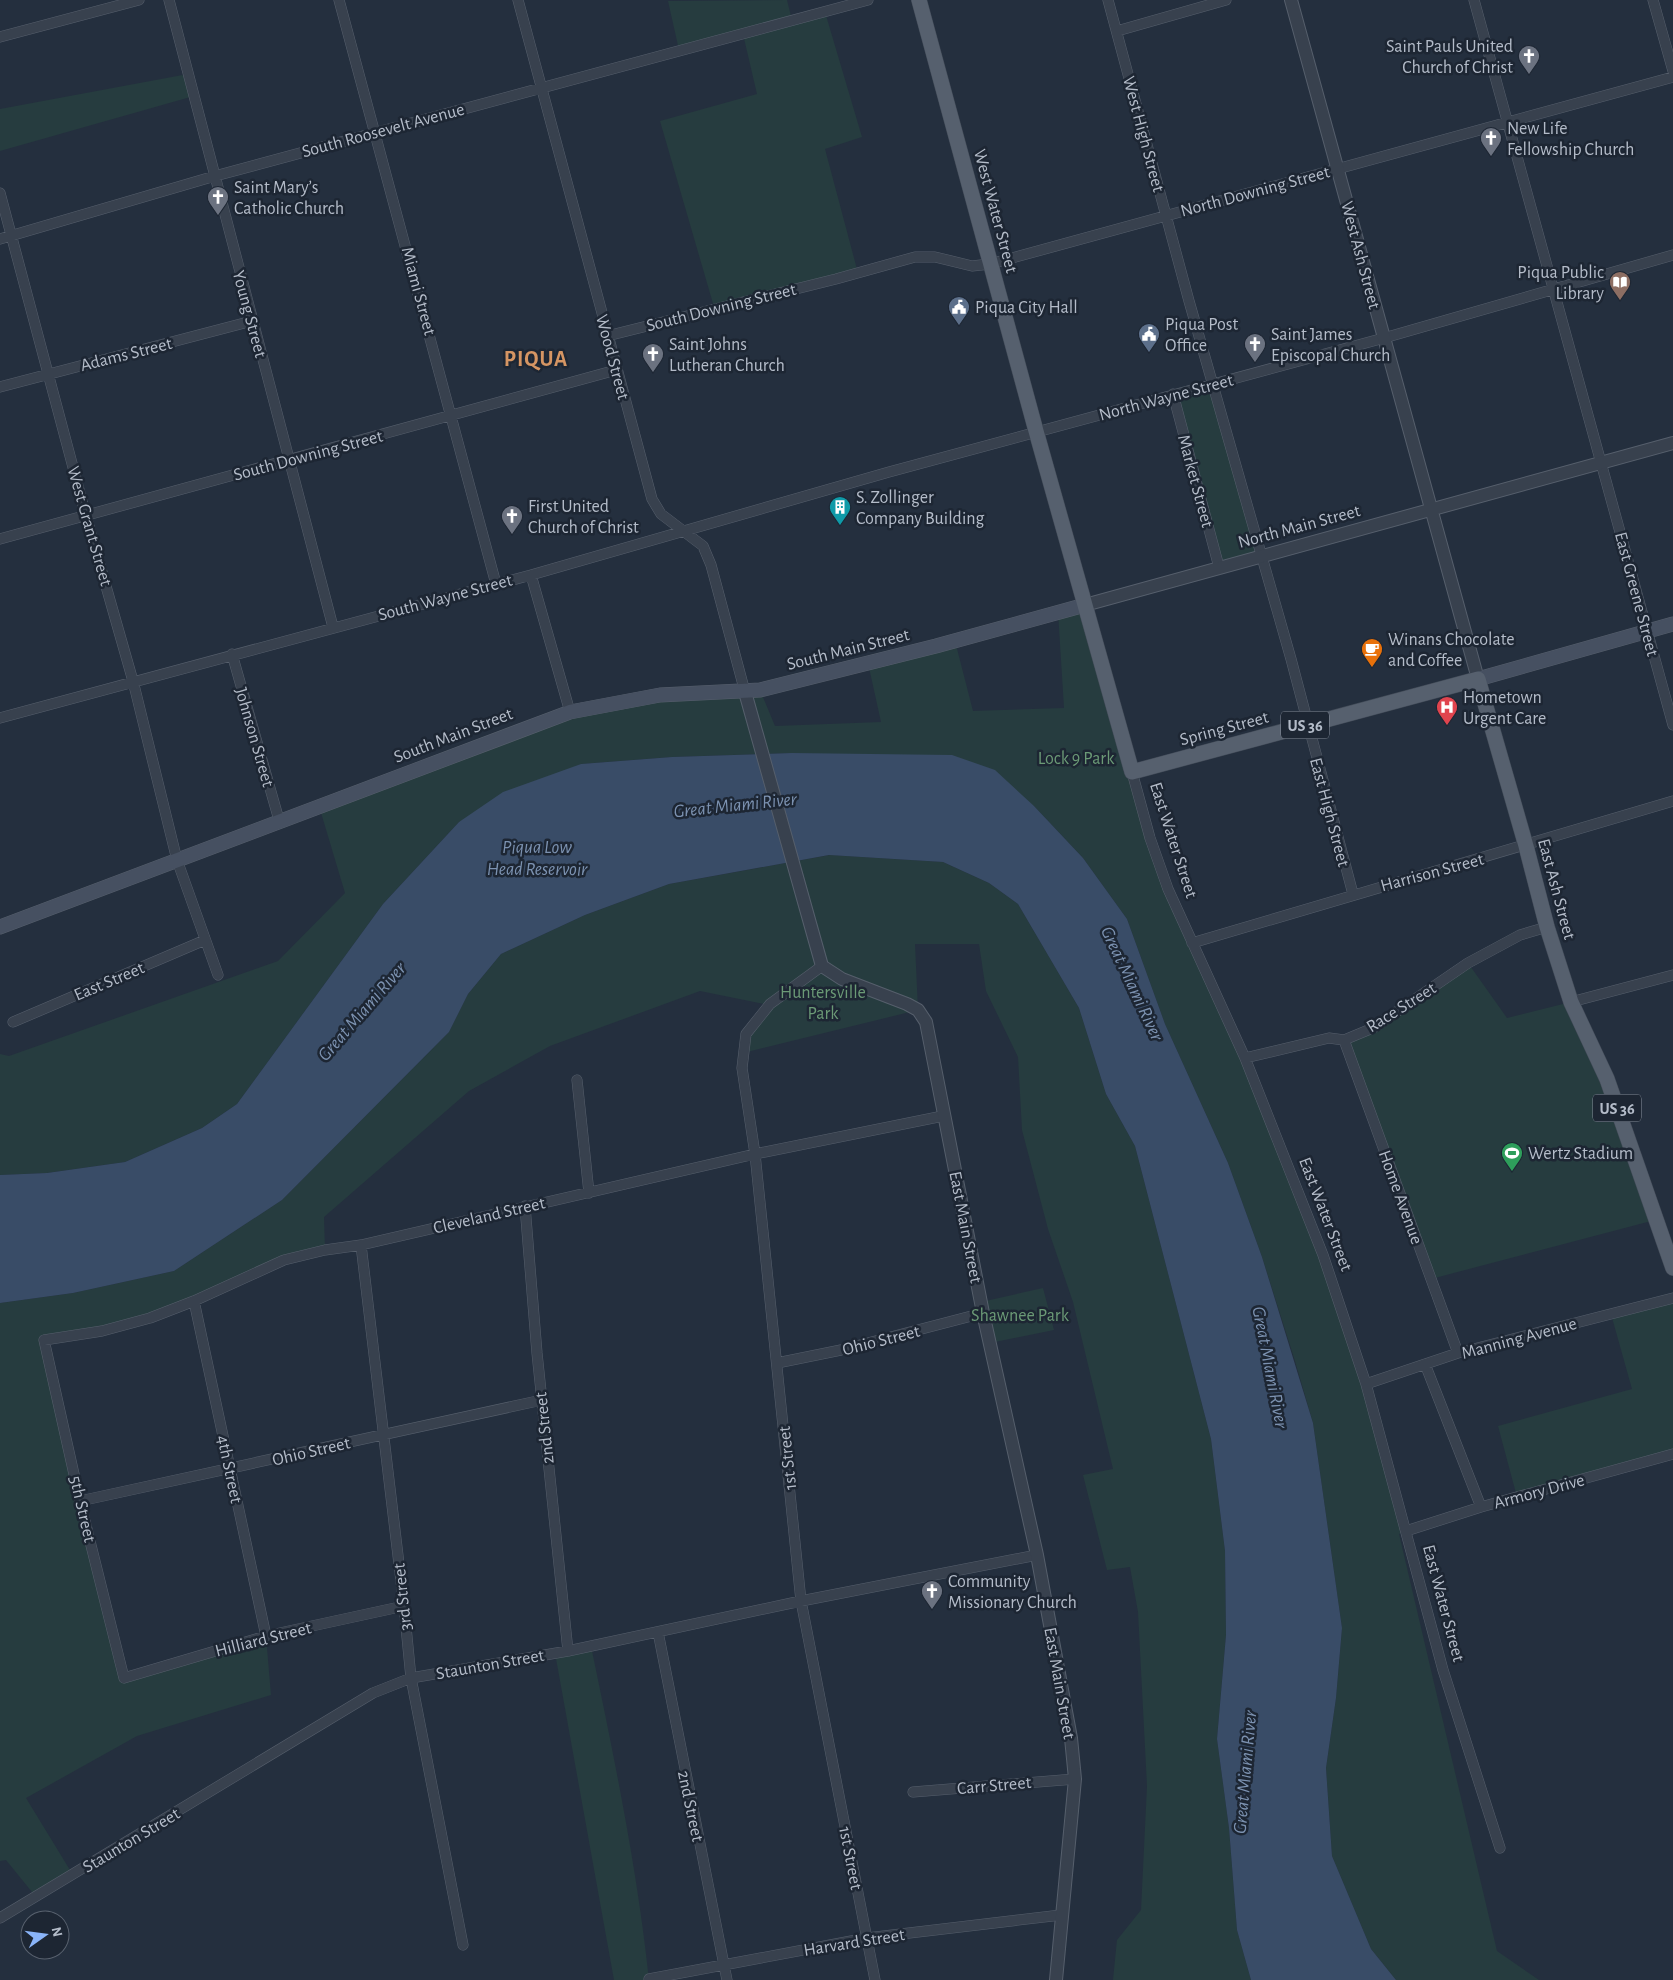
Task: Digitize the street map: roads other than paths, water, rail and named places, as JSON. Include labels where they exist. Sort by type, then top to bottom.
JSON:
[{"type":"main road","name":"West Water Street","points":[[919,0],[1085,605]]},
{"type":"main road","name":"North Main Street","points":[[936,646],[1085,605]]},
{"type":"main road","name":"East Water Street","points":[[1085,605],[1132,772]]},
{"type":"main road","name":"Spring Street","points":[[1132,772],[1478,679],[1673,624]]},
{"type":"main road","name":"South Main Street","points":[[0,927],[279,820],[570,712],[660,695],[760,690],[936,646]]},
{"type":"main road","name":"East Ash Street","points":[[1478,679],[1547,927],[1571,1002],[1607,1079],[1673,1268]]},
{"type":"street","points":[[0,37],[139,0]]},
{"type":"street","name":"Young Street","points":[[169,0],[333,627]]},
{"type":"street","name":"Miami Street","points":[[339,0],[496,584]]},
{"type":"street","name":"Wood Street","points":[[518,0],[616,370],[652,498],[661,514],[703,546],[711,565],[745,692]]},
{"type":"street","name":"South Roosevelt Avenue","points":[[0,239],[215,176],[868,0]]},
{"type":"street","name":"West High Street","points":[[1108,0],[1166,216],[1262,556]]},
{"type":"street","points":[[1117,31],[1226,0]]},
{"type":"street","name":"West Ash Street","points":[[1291,0],[1431,510]]},
{"type":"street","name":"East Greene Street","points":[[1474,0],[1673,725]]},
{"type":"street","points":[[1653,0],[1673,71]]},
{"type":"street","name":"North Downing Street","points":[[836,279],[915,257],[935,257],[972,266],[990,264],[1673,77]]},
{"type":"street","name":"West Grant Street","points":[[0,193],[47,374],[133,681],[177,860],[218,975]]},
{"type":"street","name":"North Wayne Street","points":[[889,472],[1384,338],[1673,255]]},
{"type":"street","name":"South Downing Street","points":[[607,336],[836,279]]},
{"type":"street","name":"Adams Street","points":[[0,387],[252,321]]},
{"type":"street","name":"South Downing Street","points":[[0,539],[616,370]]},
{"type":"street","name":"Market Street","points":[[1173,394],[1219,567]]},
{"type":"street","name":"North Main Street","points":[[1085,605],[1673,443]]},
{"type":"street","name":"South Wayne Street","points":[[0,718],[531,575],[889,472]]},
{"type":"street","name":"East Ash Street","points":[[1431,510],[1478,679]]},
{"type":"street","name":"East High Street","points":[[1262,556],[1353,894]]},
{"type":"street","points":[[531,575],[570,712]]},
{"type":"street","name":"Johnson Street","points":[[232,654],[279,820]]},
{"type":"street","points":[[745,692],[822,966]]},
{"type":"street","name":"East Water Street","points":[[1132,772],[1150,838],[1168,889],[1245,1058],[1324,1255],[1366,1384],[1443,1670],[1500,1848]]},
{"type":"street","name":"Harrison Street","points":[[1192,942],[1353,894],[1526,846],[1673,801]]},
{"type":"street","name":"Race Street","points":[[1245,1058],[1329,1038],[1344,1040],[1373,1028],[1468,963],[1520,935],[1547,927]]},
{"type":"street","name":"East Street","points":[[13,1022],[205,940]]},
{"type":"street","name":"East Main Street","points":[[822,966],[842,979],[918,1010],[926,1022],[983,1313],[1037,1555],[1071,1738],[1075,1779],[1056,1980]]},
{"type":"street","name":"1st Street","points":[[822,966],[770,1004],[746,1034],[742,1068],[755,1154],[801,1601],[875,1980]]},
{"type":"street","points":[[1571,1002],[1673,975]]},
{"type":"street","name":"Home Avenue","points":[[1344,1040],[1458,1354]]},
{"type":"street","points":[[577,1080],[590,1193]]},
{"type":"street","name":"Cleveland Street","points":[[44,1340],[102,1331],[150,1318],[194,1301],[284,1260],[325,1250],[361,1245],[755,1154],[944,1116]]},
{"type":"street","name":"2nd Street","points":[[525,1206],[542,1400],[568,1650]]},
{"type":"street","name":"3rd Street","points":[[361,1245],[411,1678],[463,1945]]},
{"type":"street","name":"Manning Avenue","points":[[1366,1384],[1458,1354],[1673,1298]]},
{"type":"street","name":"4th Street","points":[[194,1301],[266,1636]]},
{"type":"street","name":"Ohio Street","points":[[777,1363],[841,1350],[983,1313]]},
{"type":"street","name":"5th Street","points":[[44,1340],[80,1501],[124,1678]]},
{"type":"street","points":[[1425,1364],[1481,1507]]},
{"type":"street","name":"Ohio Street","points":[[80,1501],[230,1470],[542,1400]]},
{"type":"street","name":"Armory Drive","points":[[1406,1531],[1481,1507],[1673,1454]]},
{"type":"street","name":"Staunton Street","points":[[0,1918],[374,1693],[411,1678],[568,1650],[801,1601],[1037,1555]]},
{"type":"street","name":"Hilliard Street","points":[[124,1678],[266,1636],[404,1606]]},
{"type":"street","name":"2nd Street","points":[[658,1632],[727,1980]]},
{"type":"street","name":"Carr Street","points":[[914,1792],[1075,1779]]},
{"type":"street","name":"Harvard Street","points":[[649,1979],[867,1938],[1061,1915]]},
{"type":"water","name":"Piqua Low Head Reservoir","points":[[792,753],[952,755],[995,770],[1034,806],[1083,858],[1127,919],[1165,1024],[1228,1163],[1262,1257],[1313,1423],[1342,1628],[1336,1698],[1326,1768],[1332,1856],[1371,1949],[1396,1980],[1251,1980],[1237,1930],[1229,1828],[1217,1739],[1226,1635],[1225,1551],[1211,1439],[1135,1146],[1106,1094],[1079,1008],[1018,904],[989,883],[943,862],[829,855],[669,884],[585,915],[501,954],[468,994],[449,1032],[282,1200],[174,1271],[73,1293],[0,1303],[0,1175],[47,1173],[125,1162],[202,1128],[237,1104],[383,904],[459,822],[503,792],[581,764],[672,757]]},
{"type":"place","name":"Saint Pauls United Church of Christ","points":[[1529,75]]},
{"type":"place","name":"New Life Fellowship Church","points":[[1491,157]]},
{"type":"place","name":"Saint Mary’s Catholic Church","points":[[218,216]]},
{"type":"place","name":"Piqua Public Library","points":[[1620,301]]},
{"type":"place","name":"Piqua City Hall","points":[[959,326]]},
{"type":"place","name":"Piqua Post Office","points":[[1149,353]]},
{"type":"place","name":"Saint James Episcopal Church","points":[[1255,363]]},
{"type":"place","name":"Saint Johns Lutheran Church","points":[[653,373]]},
{"type":"place","name":"S. Zollinger Company Building","points":[[840,526]]},
{"type":"place","name":"First United Church of Christ","points":[[512,535]]},
{"type":"place","name":"Winans Chocolate and Coffee","points":[[1372,668]]},
{"type":"place","name":"Hometown Urgent Care","points":[[1447,726]]},
{"type":"place","name":"Wertz Stadium","points":[[1512,1172]]},
{"type":"place","name":"Community Missionary Church","points":[[932,1610]]},
{"type":"district","name":"PIQUA","points":[[536,358]]},
{"type":"park label","name":"Lock 9 Park","points":[[1076,758]]},
{"type":"park label","name":"Huntersville Park","points":[[823,1002]]},
{"type":"park label","name":"Shawnee Park","points":[[1020,1315]]},
{"type":"water label","name":"Great Miami River","points":[[735,804]]},
{"type":"water label","name":"Great Miami River","points":[[1133,983]]},
{"type":"water label","name":"Great Miami River","points":[[361,1011]]},
{"type":"water label","name":"Great Miami River","points":[[1271,1367]]},
{"type":"water label","name":"Great Miami River","points":[[1244,1772]]}]
